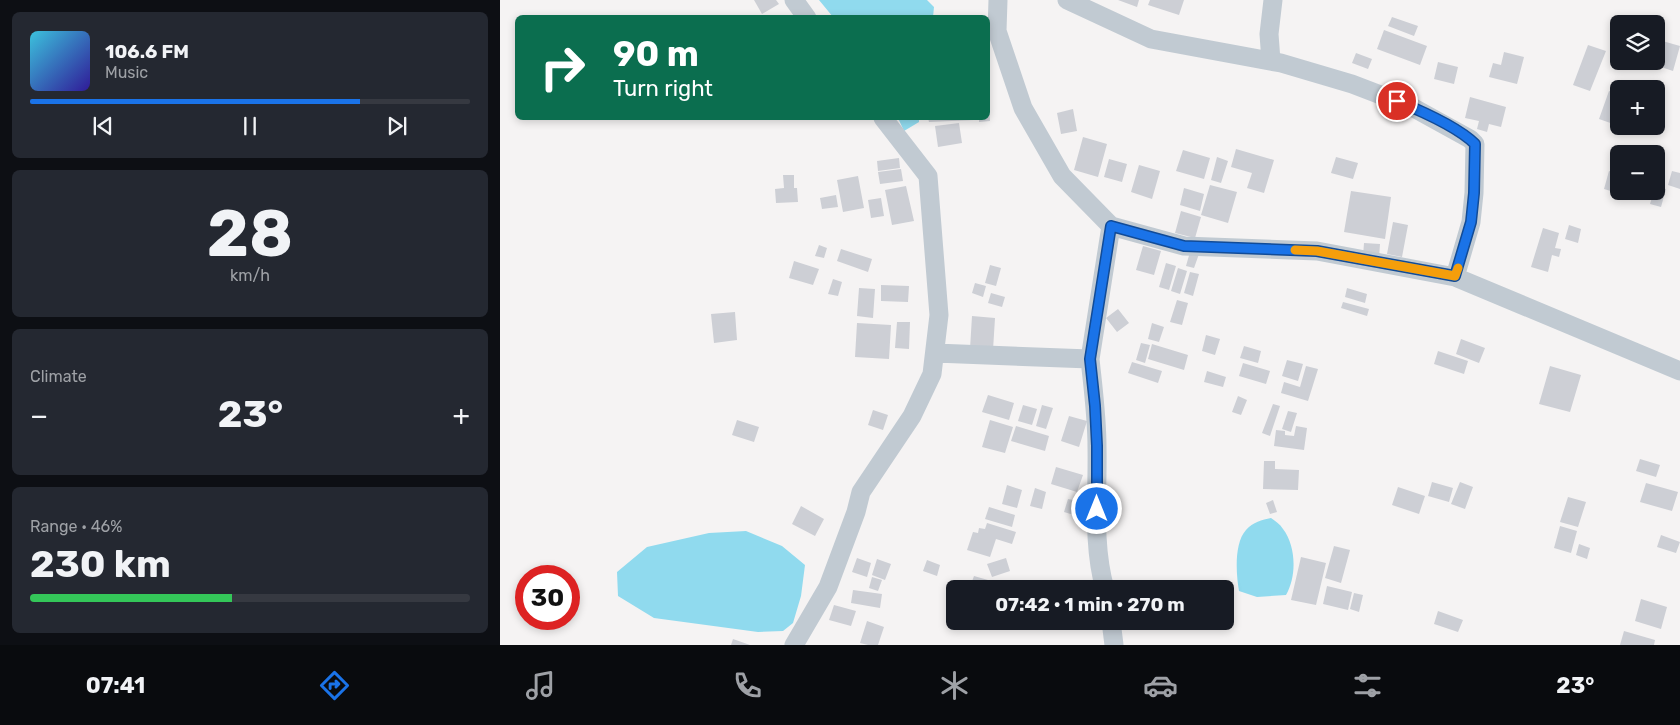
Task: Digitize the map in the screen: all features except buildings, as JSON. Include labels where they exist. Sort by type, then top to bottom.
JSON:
[{"type":"street","points":[[794,0],[805,15]]},
{"type":"street","points":[[998,0],[997,31],[1023,108],[1062,176],[1111,226],[1184,246],[1317,251],[1455,276],[1680,371]]},
{"type":"street","points":[[1067,0],[1150,39],[1281,62],[1352,84],[1412,107],[1470,139],[1475,144],[1474,193],[1471,222],[1455,276]]},
{"type":"street","points":[[1272,61],[1269,34],[1273,0]]},
{"type":"street","points":[[794,645],[828,587],[856,512],[861,492],[912,416],[932,374],[939,315],[928,176],[885,120]]},
{"type":"street","points":[[1102,580],[1100,572],[1097,509],[1096,416],[1090,359],[1111,226]]},
{"type":"street","points":[[935,354],[1090,359]]},
{"type":"street","points":[[1112,630],[1114,645]]},
{"type":"water","points":[[819,0],[927,0],[934,7],[933,15],[831,15]]},
{"type":"water","points":[[899,120],[919,120],[919,122],[904,131]]},
{"type":"water","points":[[1271,518],[1282,527],[1293,552],[1292,579],[1286,595],[1257,597],[1239,591],[1237,568],[1239,543],[1249,527]]},
{"type":"water","points":[[746,531],[782,546],[805,565],[801,596],[793,623],[783,631],[758,632],[654,618],[618,596],[617,572],[647,547],[709,533]]},
{"type":"slow traffic","points":[[1295,250],[1317,251],[1455,276],[1458,268]]},
{"type":"route","points":[[1097,509],[1097,446],[1090,359],[1111,226],[1184,246],[1317,251],[1455,276],[1471,222],[1474,193],[1475,144],[1448,126],[1397,101]]}]
